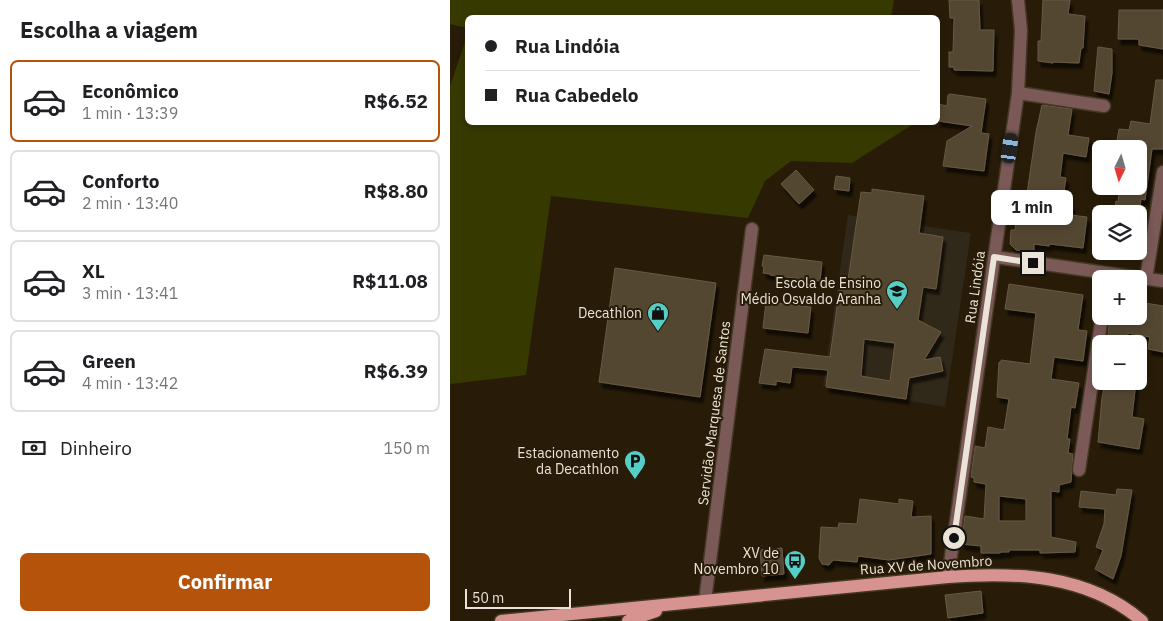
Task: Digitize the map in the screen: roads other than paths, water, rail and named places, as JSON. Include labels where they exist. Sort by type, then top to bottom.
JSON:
[{"type":"main road","name":"Rua XV de Novembro","points":[[501,621],[545,619],[673,604],[948,577],[1010,575],[1058,581],[1097,593],[1117,603],[1142,621]]},
{"type":"main road","name":"Rua XV de Novembro","points":[[628,621],[673,604]]},
{"type":"street","name":"Rua Lindóia","points":[[948,577],[1018,93],[1021,38],[1018,0]]},
{"type":"street","points":[[1018,93],[1104,106]]},
{"type":"street","points":[[1147,273],[1163,172]]},
{"type":"street","name":"Servidão Marquesa de Santos","points":[[705,601],[752,229]]},
{"type":"street","points":[[994,257],[1092,273]]},
{"type":"street","points":[[1147,279],[1163,281]]},
{"type":"street","points":[[1079,470],[1101,325]]},
{"type":"place","name":"Escola de Ensino Médio Osvaldo Aranha","points":[[897,310]]},
{"type":"place","name":"Decathlon","points":[[658,332]]},
{"type":"place","name":"Estacionamento da Decathlon","points":[[635,480]]},
{"type":"place","name":"XV de Novembro 10","points":[[795,580]]}]
